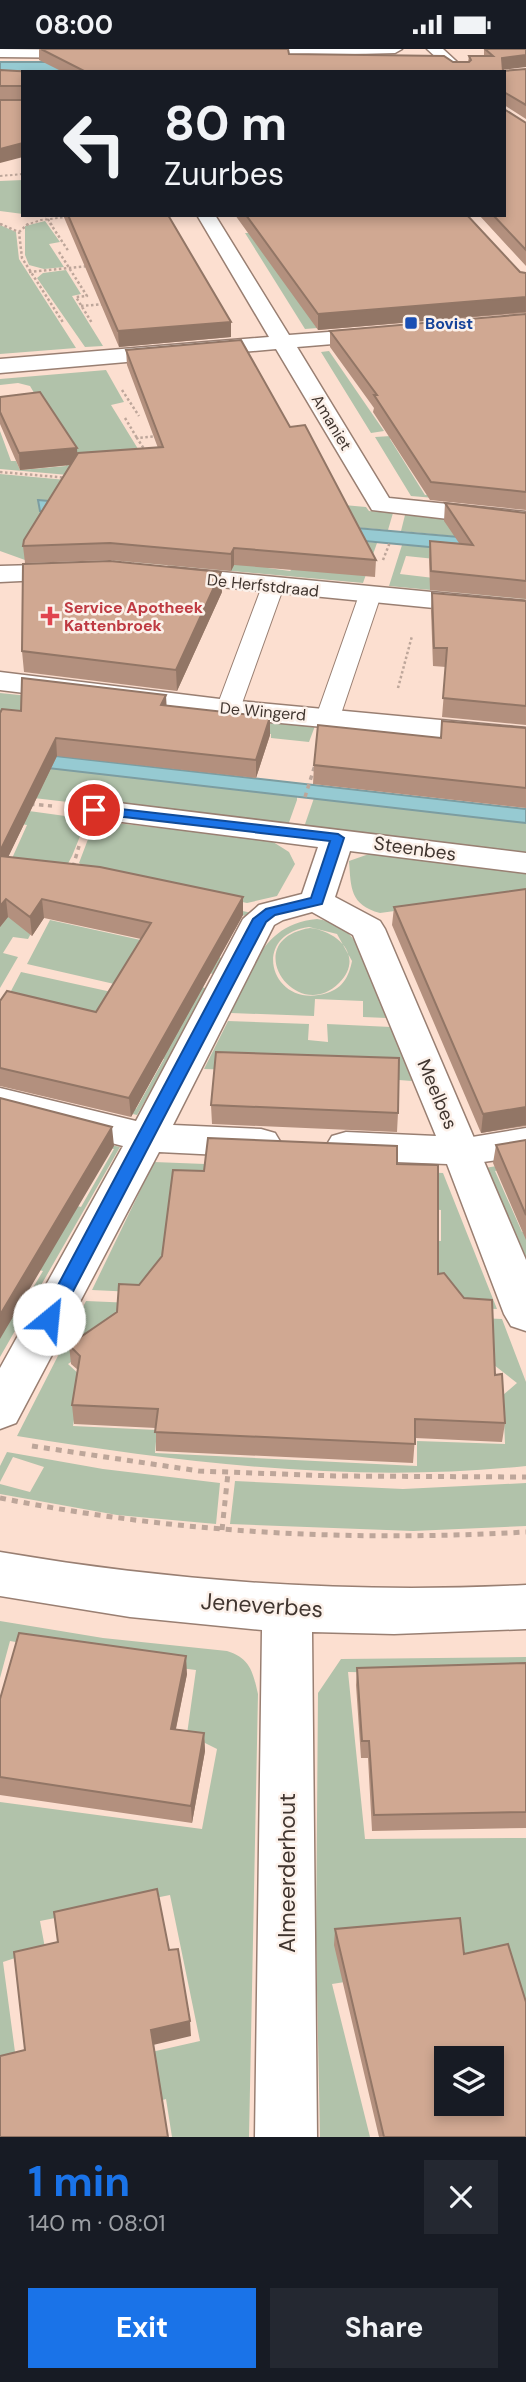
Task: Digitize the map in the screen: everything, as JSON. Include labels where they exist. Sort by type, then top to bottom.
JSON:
[{"type":"street","points":[[219,53],[395,49]]},
{"type":"street","points":[[434,49],[459,70]]},
{"type":"street","points":[[315,52],[331,70]]},
{"type":"street","points":[[5,54],[111,54]]},
{"type":"street","name":"Amaniet","points":[[207,217],[381,505],[526,520]]},
{"type":"street","points":[[0,366],[399,332]]},
{"type":"street","points":[[0,574],[98,571]]},
{"type":"street","name":"De Herfstdraad","points":[[145,573],[526,609]]},
{"type":"street","name":"De Wingerd","points":[[0,681],[228,709],[526,737]]},
{"type":"street","name":"Steenbes","points":[[94,810],[526,863]]},
{"type":"street","points":[[0,1410],[147,1138],[260,919],[271,912],[317,901],[338,838]]},
{"type":"street","name":"Meelbes","points":[[317,901],[368,929],[463,1151],[526,1314]]},
{"type":"street","points":[[0,1101],[147,1138],[463,1151],[526,1142]]},
{"type":"street","name":"Jeneverbes","points":[[0,1574],[95,1592],[287,1609],[459,1612],[526,1607]]},
{"type":"street","name":"Almeerderhout","points":[[286,2137],[287,1609]]},
{"type":"lane","points":[[228,709],[274,586]]},
{"type":"lane","points":[[328,717],[370,595]]},
{"type":"path","points":[[0,176],[21,174]]},
{"type":"path","points":[[66,217],[23,225],[19,232],[22,258],[67,329]]},
{"type":"path","points":[[48,219],[69,251]]},
{"type":"path","points":[[0,224],[19,232]]},
{"type":"path","points":[[59,253],[87,296],[76,297],[95,328]]},
{"type":"path","points":[[29,272],[97,265]]},
{"type":"path","points":[[81,306],[114,303]]},
{"type":"path","points":[[125,418],[152,462]]},
{"type":"path","points":[[137,438],[167,435]]},
{"type":"path","points":[[0,472],[69,478]]},
{"type":"path","points":[[388,722],[422,599]]},
{"type":"path","points":[[304,802],[310,784]]},
{"type":"path","points":[[82,873],[71,865],[94,810]]},
{"type":"path","points":[[27,1445],[228,1473],[526,1477]]},
{"type":"path","points":[[222,1530],[228,1473]]},
{"type":"path","points":[[0,1497],[70,1514],[222,1530],[373,1539],[526,1532]]},
{"type":"green space","points":[[21,180],[21,214],[0,211],[0,181]]},
{"type":"green space","points":[[45,221],[60,242],[49,244],[64,267],[44,269],[29,265],[25,255],[25,226]]},
{"type":"green space","points":[[0,225],[16,232],[19,259],[76,348],[0,354]]},
{"type":"green space","points":[[245,233],[256,233],[318,328],[305,329]]},
{"type":"green space","points":[[66,270],[81,294],[72,296],[103,346],[85,347],[37,278],[43,273]]},
{"type":"green space","points":[[329,351],[384,431],[371,433],[321,352]]},
{"type":"green space","points":[[106,370],[124,402],[111,405],[159,483],[0,469],[0,431],[11,461],[16,461],[20,470],[66,466],[43,408],[30,386],[18,383],[0,385],[0,379]]},
{"type":"green space","points":[[391,436],[390,439],[425,495],[477,490],[526,506],[411,496],[375,437]]},
{"type":"green space","points":[[0,474],[366,507],[369,511],[393,513],[388,530],[38,500],[40,512],[80,516],[215,563],[270,563],[268,568],[290,571],[326,538],[377,543],[363,583],[25,552],[25,560],[0,551]]},
{"type":"green space","points":[[405,515],[526,525],[526,543],[401,531]]},
{"type":"green space","points":[[402,545],[454,549],[445,560],[406,556],[400,574],[526,589],[526,599],[389,586]]},
{"type":"green space","points":[[0,693],[315,726],[309,742],[271,738],[271,734],[248,732],[0,729]]},
{"type":"green space","points":[[0,749],[4,763],[297,797],[297,800],[287,828],[0,794]]},
{"type":"green space","points":[[314,798],[526,823],[526,856],[303,830]]},
{"type":"green space","points":[[0,807],[87,819],[72,856],[28,939],[13,937],[3,953],[18,957],[0,988],[0,885],[27,825],[14,823]]},
{"type":"green space","points":[[107,822],[270,840],[289,852],[295,864],[277,896],[247,903],[90,870],[79,863],[93,826]]},
{"type":"green space","points":[[369,854],[526,873],[526,893],[380,913],[363,905],[352,887],[349,861]]},
{"type":"green space","points":[[73,875],[252,913],[217,975],[198,970],[190,984],[209,989],[137,1115],[0,1081],[0,1077],[136,1109],[164,1059],[11,1022],[2,1008],[21,972],[116,993],[123,986],[27,964],[50,920],[222,958],[246,916],[96,883]]},
{"type":"green space","points":[[317,919],[333,923],[346,932],[364,956],[387,1018],[363,1017],[363,1001],[315,999],[314,1016],[231,1013],[261,952],[283,930]],"holes":[[[309,927],[337,934],[352,961],[341,985],[333,991],[308,996],[292,991],[281,982],[274,970],[273,956],[278,943],[290,933]]]},
{"type":"green space","points":[[310,928],[330,934],[338,940],[349,955],[349,964],[339,983],[322,993],[306,994],[292,988],[281,976],[276,962],[278,948],[289,936]]},
{"type":"green space","points":[[228,1021],[309,1024],[308,1040],[328,1042],[327,1024],[391,1027],[412,1081],[399,1080],[397,1075],[204,1069]]},
{"type":"green space","points":[[0,1118],[120,1147],[0,1357],[0,1289],[28,1296],[43,1271],[28,1267],[0,1186],[81,1207],[114,1149]]},
{"type":"green space","points":[[526,1161],[526,1165],[495,1171],[522,1232],[526,1232],[526,1259],[485,1168]]},
{"type":"green space","points":[[154,1162],[443,1173],[497,1309],[92,1290]],"holes":[[[430,1209],[441,1210],[441,1241],[299,1236]]]},
{"type":"green space","points":[[86,1301],[502,1319],[526,1382],[526,1466],[398,1473],[334,1472],[143,1455],[17,1436]],"holes":[[[107,1338],[480,1354],[517,1383],[503,1395],[505,1444],[417,1441],[417,1466],[155,1453],[157,1430],[73,1426],[81,1376],[68,1364]]]},
{"type":"green space","points":[[7,1452],[103,1469],[220,1483],[216,1524],[117,1515],[0,1494],[0,1484],[30,1492],[44,1467],[13,1457],[0,1482],[0,1466]]},
{"type":"green space","points":[[235,1481],[403,1489],[526,1483],[526,1526],[413,1531],[230,1524]]},
{"type":"green space","points":[[0,1621],[103,1638],[227,1651],[241,1658],[249,1667],[258,1694],[249,2137],[172,2137],[166,2099],[35,2137],[0,2137],[0,1802],[202,1829],[217,1749],[187,1734],[196,1670],[124,1661],[10,1641],[0,1678]],"holes":[[[170,1895],[200,2041],[19,2082],[3,1962],[45,1948],[40,1921]]]},
{"type":"green space","points":[[526,1657],[526,1675],[348,1672],[365,1839],[526,1838],[526,2015],[465,1958],[460,1933],[396,1974],[332,1984],[370,2137],[320,2137],[316,1939],[318,1693],[341,1659]]},
{"type":"water","points":[[0,62],[82,62],[70,70],[0,71]]},
{"type":"water","points":[[38,500],[526,543],[526,556],[40,511]]},
{"type":"water","points":[[11,751],[526,809],[526,823],[4,763]]},
{"type":"building","points":[[41,49],[288,49],[289,54],[444,56],[453,62],[469,62],[469,56],[493,56],[485,49],[526,49],[526,55],[502,58],[503,70],[82,70]]},
{"type":"building","points":[[526,69],[526,105],[506,93],[506,71]]},
{"type":"building","points":[[0,70],[21,71],[21,86],[0,86]]},
{"type":"building","points":[[0,100],[21,100],[21,144],[0,149]]},
{"type":"building","points":[[506,110],[526,123],[526,250],[495,217],[506,217]]},
{"type":"building","points":[[69,217],[169,217],[231,322],[118,331]]},
{"type":"building","points":[[247,217],[469,217],[520,272],[526,273],[526,297],[318,314]]},
{"type":"building","points":[[526,314],[526,492],[431,482],[374,395],[377,395],[330,331]]},
{"type":"building","points":[[241,340],[290,427],[305,425],[376,560],[234,548],[231,554],[110,543],[23,546],[24,540],[78,453],[163,447],[126,350]]},
{"type":"building","points":[[40,392],[77,448],[19,453],[0,412],[0,397]]},
{"type":"building","points":[[445,503],[526,513],[526,581],[431,571],[430,541],[473,545]]},
{"type":"building","points":[[110,561],[221,572],[176,670],[22,651],[23,564]]},
{"type":"building","points":[[432,593],[526,601],[526,706],[443,698],[447,648],[434,648]]},
{"type":"building","points":[[22,678],[166,695],[161,705],[270,717],[256,760],[56,738],[0,851],[0,713],[2,709],[21,711]]},
{"type":"building","points":[[442,721],[526,728],[526,788],[314,765],[318,725],[441,738]]},
{"type":"building","points":[[0,856],[100,867],[243,897],[129,1098],[0,1068],[0,1001],[7,991],[96,1012],[151,923],[42,899],[30,917],[6,899],[0,906]]},
{"type":"building","points":[[526,889],[526,1107],[483,1114],[394,907]]},
{"type":"building","points":[[216,1052],[399,1058],[398,1113],[211,1105]]},
{"type":"building","points":[[0,1098],[112,1127],[0,1315]]},
{"type":"building","points":[[208,1138],[397,1146],[397,1164],[438,1165],[438,1274],[444,1273],[464,1298],[492,1300],[495,1375],[502,1374],[505,1423],[415,1419],[415,1444],[155,1432],[158,1409],[72,1405],[80,1356],[69,1345],[117,1312],[119,1284],[139,1285],[162,1256],[173,1170],[204,1171]]},
{"type":"building","points":[[526,1140],[526,1215],[496,1145]]},
{"type":"building","points":[[19,1633],[186,1656],[171,1729],[204,1733],[191,1806],[0,1777],[0,1699]]},
{"type":"building","points":[[526,1663],[526,1812],[374,1815],[369,1741],[362,1741],[357,1668]]},
{"type":"building","points":[[157,1889],[169,1950],[178,1949],[190,2021],[151,2030],[168,2137],[0,2137],[0,2056],[25,2050],[14,1952],[58,1942],[54,1912]]},
{"type":"building","points":[[460,1918],[464,1954],[508,1944],[526,2002],[526,2137],[384,2137],[335,1929]]},
{"type":"place","name":"Bovist","points":[[411,323]]},
{"type":"place","name":"Service Apotheek Kattenbroek","points":[[50,616]]},
{"type":"route","points":[[49,1319],[147,1138],[260,919],[271,912],[317,901],[338,838],[94,810]]}]
